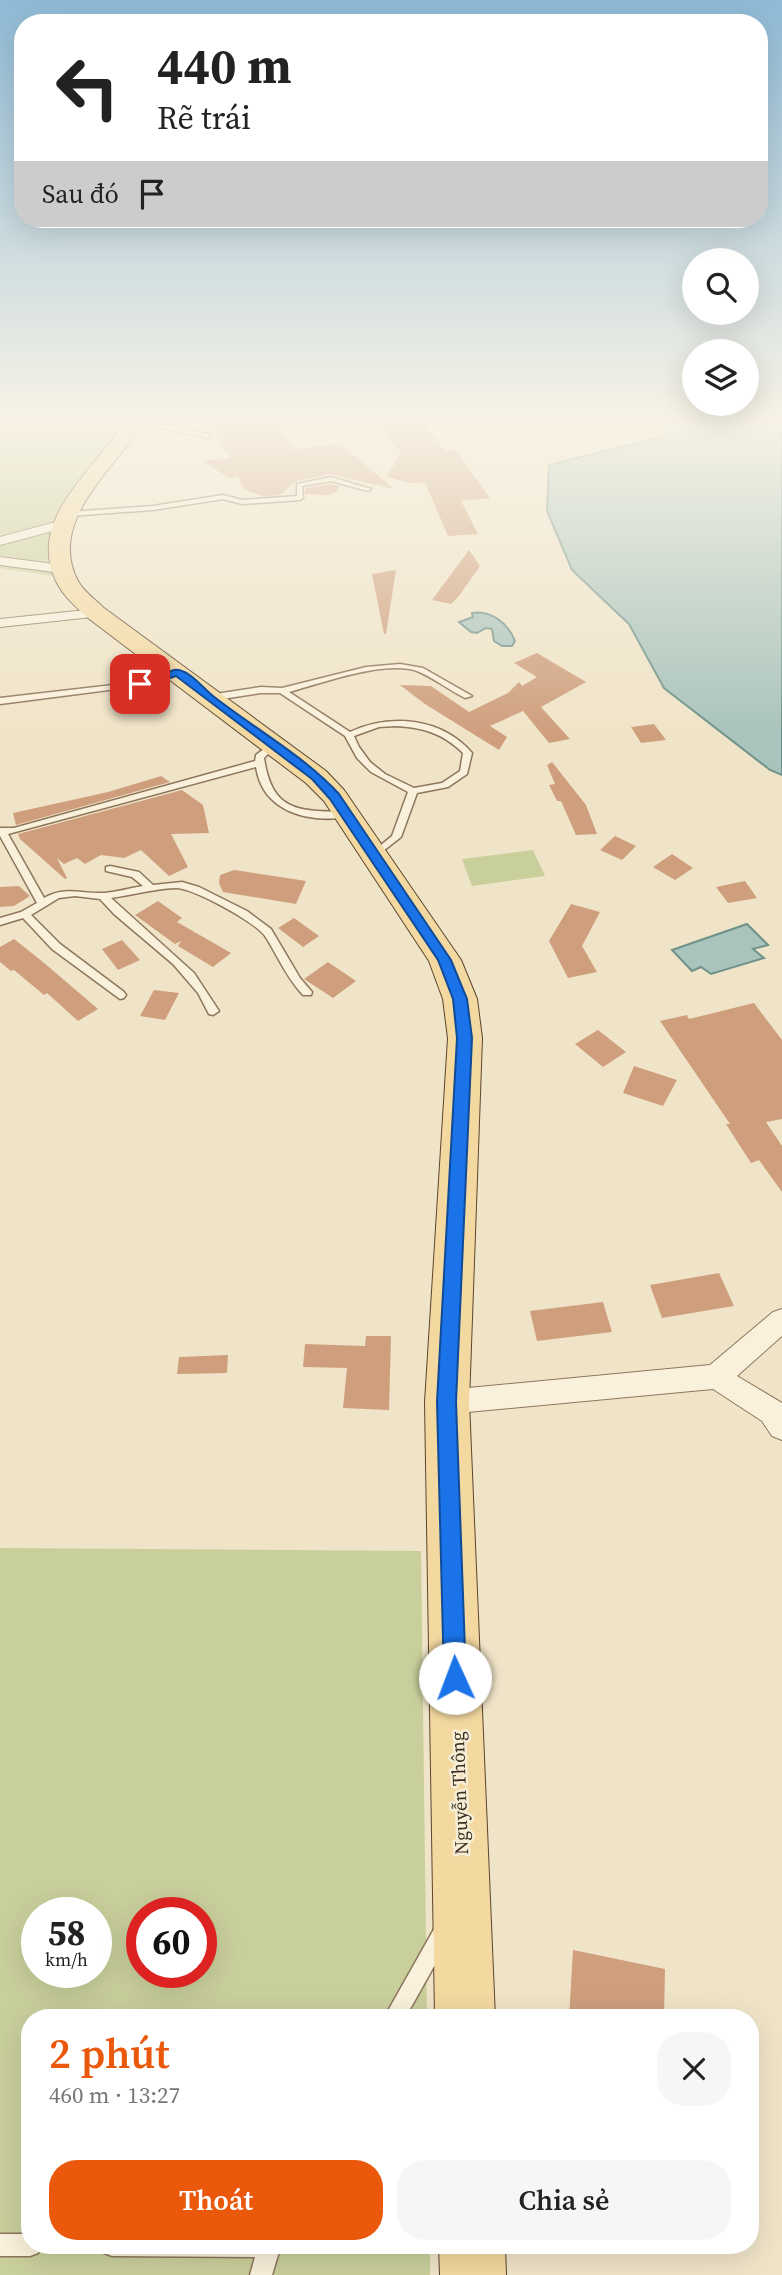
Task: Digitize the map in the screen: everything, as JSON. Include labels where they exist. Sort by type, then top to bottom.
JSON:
[{"type":"main road","points":[[62,569],[59,546],[65,522]]},
{"type":"main road","name":"Nguyễn Thông","points":[[62,569],[76,594],[96,613],[178,672],[209,698],[266,754],[316,777],[346,814],[444,960],[460,999],[465,1038],[447,1402],[465,2009]]},
{"type":"main road","points":[[472,2254],[472,2275]]},
{"type":"street","points":[[0,541],[57,522]]},
{"type":"street","points":[[0,561],[62,569]]},
{"type":"street","points":[[0,623],[96,613]]},
{"type":"street","points":[[716,1377],[782,1320]]},
{"type":"street","points":[[447,1402],[716,1377],[772,1412],[782,1427]]},
{"type":"lane","points":[[209,698],[282,691],[352,673],[405,667],[419,669],[468,696]]},
{"type":"lane","points":[[0,701],[140,684],[178,672]]},
{"type":"lane","points":[[282,691],[349,735],[357,756],[378,774],[413,791],[445,785],[464,772],[468,753],[458,741],[426,726],[398,723],[370,726],[349,735]]},
{"type":"lane","points":[[42,904],[1,831],[14,831],[266,754]]},
{"type":"lane","points":[[374,855],[396,836],[413,791]]},
{"type":"lane","points":[[110,869],[135,874],[151,888]]},
{"type":"lane","points":[[0,922],[25,914],[57,895],[75,892],[103,896],[178,884],[195,889],[243,914],[267,931],[296,981],[307,992]]},
{"type":"lane","points":[[103,896],[193,975],[213,1011]]},
{"type":"lane","points":[[25,914],[32,924],[120,995]]},
{"type":"lane","points":[[399,2009],[462,1900]]},
{"type":"lane","points":[[0,2245],[21,2245]]},
{"type":"lane","points":[[261,2275],[268,2254]]},
{"type":"green space","points":[[0,522],[58,522],[47,561],[54,576],[0,568]]},
{"type":"green space","points":[[533,850],[545,876],[472,886],[462,859]]},
{"type":"green space","points":[[0,1548],[421,1551],[427,2009],[21,2009],[21,2254],[430,2254],[430,2275],[0,2275]]},
{"type":"water","points":[[552,522],[782,522],[782,775],[770,770],[664,688],[629,624],[572,570]]},
{"type":"water","points":[[472,613],[486,614],[503,623],[515,641],[512,646],[502,646],[494,641],[492,629],[471,632],[459,622],[473,617]]},
{"type":"water","points":[[747,924],[768,945],[753,949],[764,958],[711,974],[701,967],[692,971],[672,950]]},
{"type":"building","points":[[442,522],[472,522],[478,534],[448,536]]},
{"type":"building","points":[[469,550],[480,566],[459,596],[451,604],[432,600]]},
{"type":"building","points":[[396,570],[386,634],[384,634],[372,574]]},
{"type":"building","points":[[537,653],[586,682],[541,707],[570,739],[549,743],[523,711],[490,726],[507,737],[499,750],[425,704],[400,685],[431,686],[469,712],[508,693],[519,682],[522,686],[537,677],[514,663]]},
{"type":"building","points":[[654,724],[666,740],[641,743],[631,727]]},
{"type":"building","points":[[552,762],[586,805],[597,834],[576,835],[561,801],[557,801],[549,785],[555,784],[547,765]]},
{"type":"building","points":[[161,776],[170,782],[16,825],[13,813],[108,792]]},
{"type":"building","points":[[182,790],[203,805],[209,833],[171,834],[188,867],[169,876],[141,850],[124,858],[101,855],[85,864],[77,858],[64,864],[57,858],[67,878],[65,879],[20,839],[18,834]]},
{"type":"building","points":[[615,836],[636,846],[622,860],[600,850]]},
{"type":"building","points":[[672,854],[693,868],[675,880],[653,867]]},
{"type":"building","points":[[234,870],[306,881],[296,904],[223,892],[219,883],[220,875]]},
{"type":"building","points":[[745,881],[757,898],[728,903],[716,887]]},
{"type":"building","points":[[19,886],[30,896],[14,906],[0,907],[0,887]]},
{"type":"building","points":[[158,901],[182,918],[177,922],[231,953],[213,967],[178,946],[181,941],[175,944],[135,915]]},
{"type":"building","points":[[571,904],[600,912],[582,946],[597,972],[568,978],[549,941]]},
{"type":"building","points":[[294,918],[319,936],[303,947],[278,928]]},
{"type":"building","points":[[14,939],[98,1009],[78,1021],[47,993],[44,995],[0,962],[0,947]]},
{"type":"building","points":[[122,940],[140,960],[118,970],[102,949]]},
{"type":"building","points":[[328,962],[356,981],[333,998],[304,979]]},
{"type":"building","points":[[154,990],[179,993],[165,1020],[140,1016]]},
{"type":"building","points":[[754,1003],[782,1040],[782,1119],[766,1122],[782,1146],[782,1192],[759,1160],[751,1163],[726,1124],[730,1124],[660,1021],[687,1015],[689,1019]]},
{"type":"building","points":[[598,1030],[626,1052],[603,1067],[575,1044]]},
{"type":"building","points":[[634,1066],[677,1080],[663,1106],[623,1093]]},
{"type":"building","points":[[719,1273],[734,1306],[662,1318],[650,1285]]},
{"type":"building","points":[[603,1302],[612,1332],[537,1341],[530,1311]]},
{"type":"building","points":[[366,1336],[391,1336],[389,1410],[343,1408],[347,1368],[303,1367],[305,1344],[365,1346]]},
{"type":"building","points":[[228,1355],[227,1373],[177,1374],[179,1357]]},
{"type":"building","points":[[573,1950],[665,1969],[664,2009],[570,2009]]},
{"type":"route","points":[[140,684],[178,672],[316,777],[334,796],[444,960],[460,999],[465,1038],[447,1402],[455,1678]]}]
